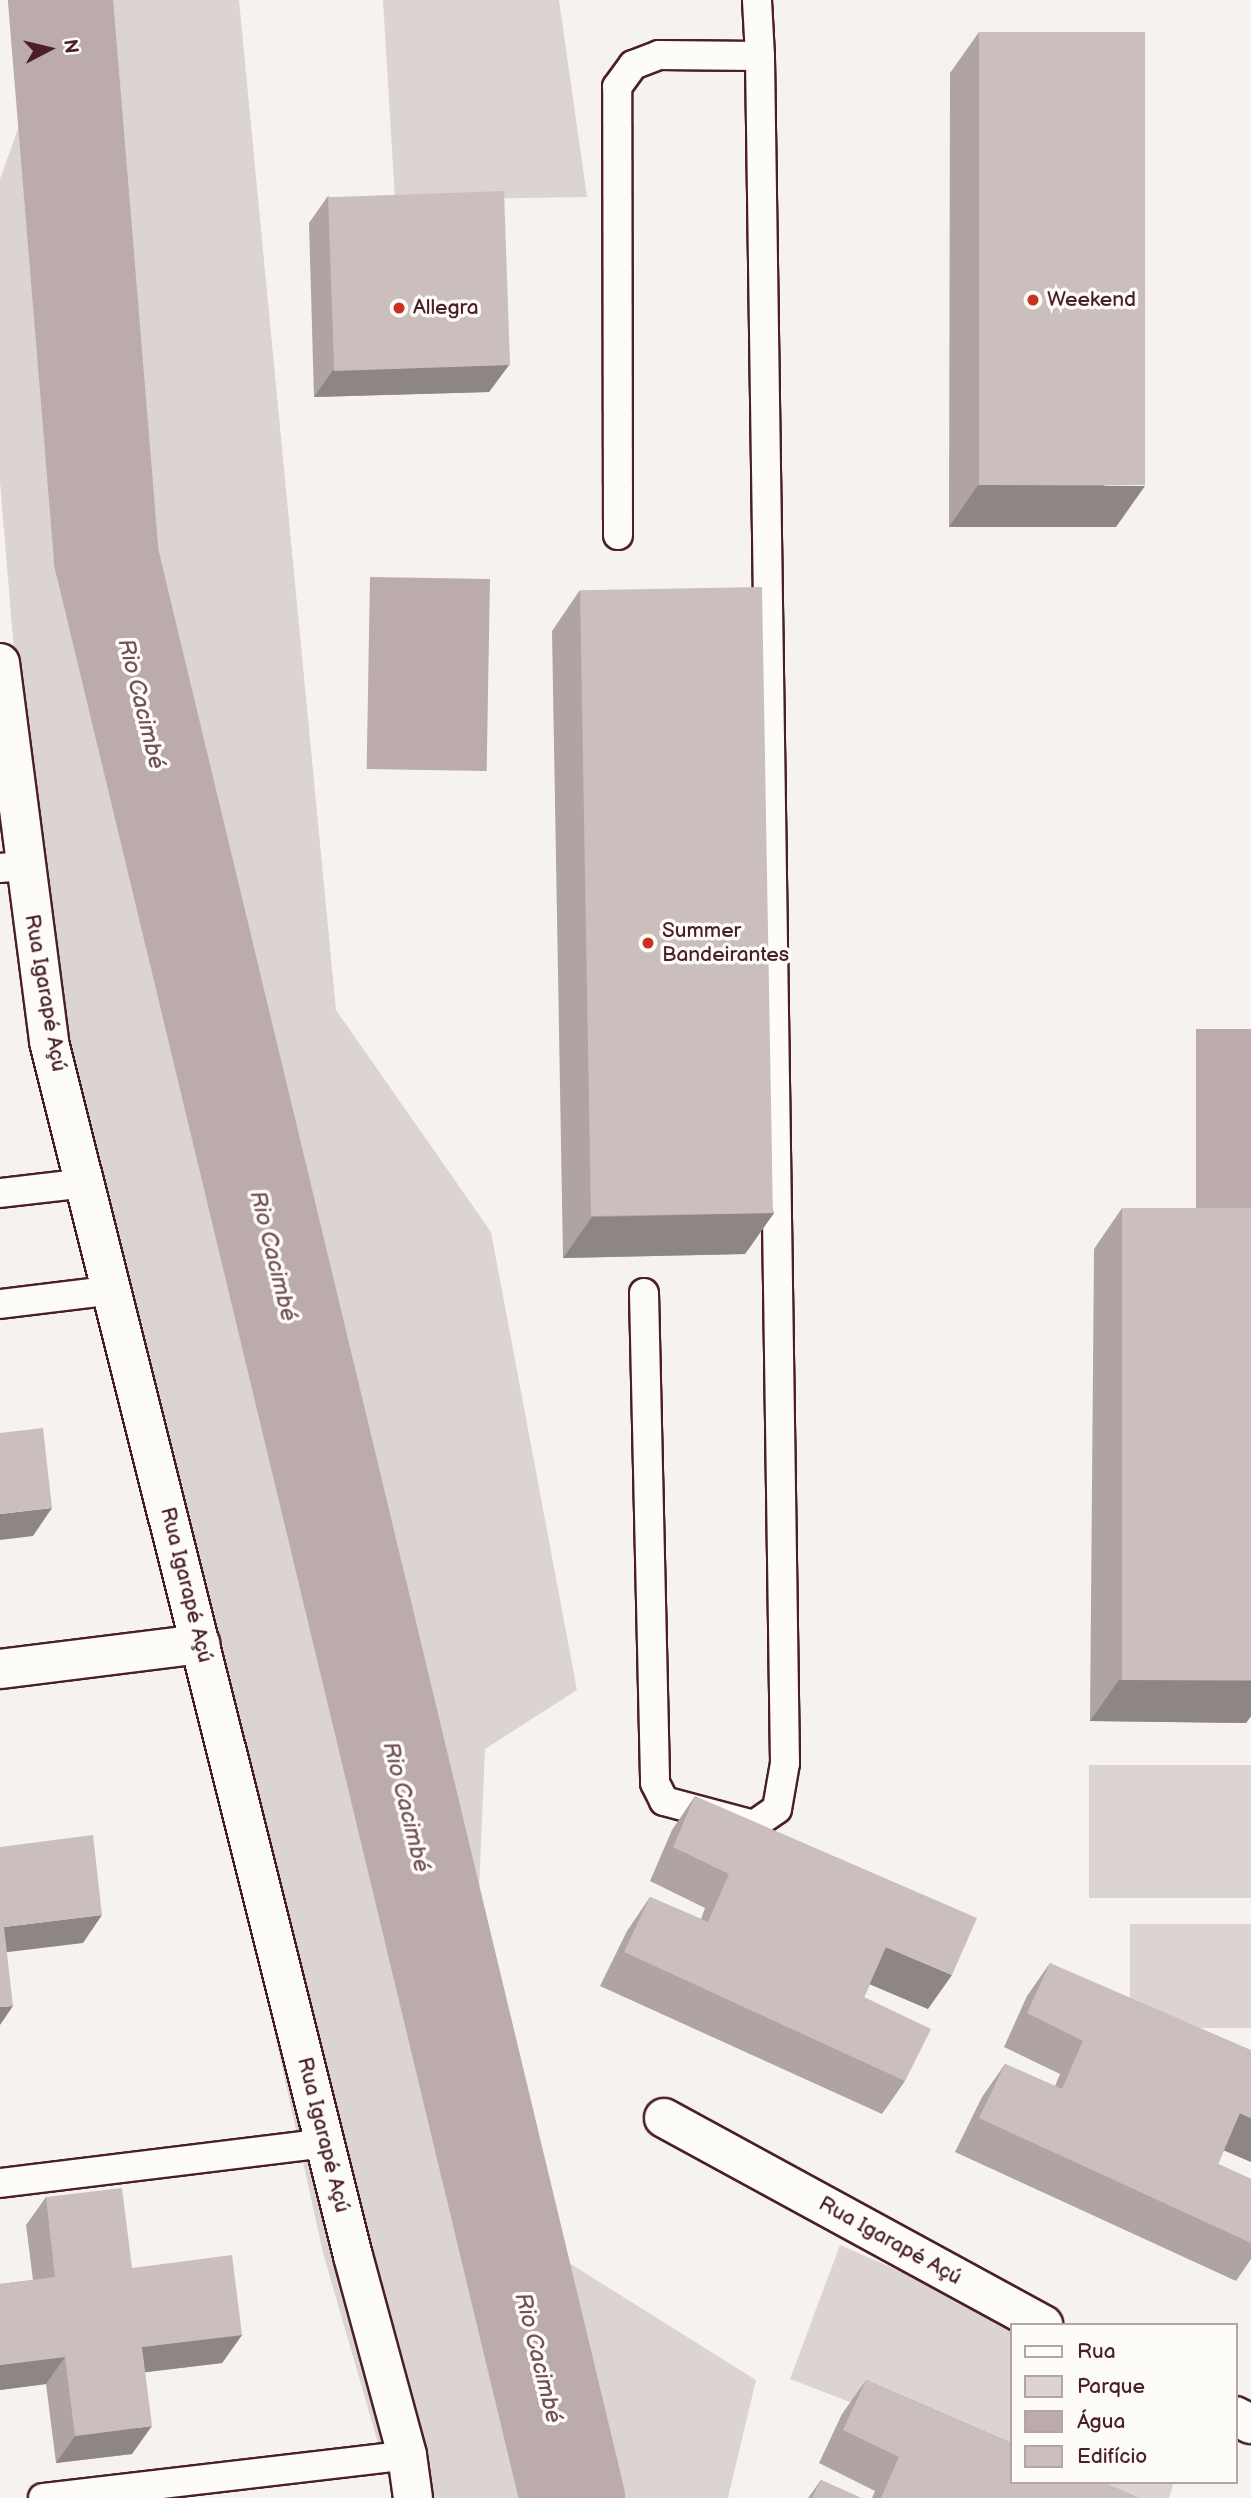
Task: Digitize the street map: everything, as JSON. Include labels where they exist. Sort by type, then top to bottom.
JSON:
[{"type":"street","name":"Rua Igarapé Açú","points":[[0,663],[12,867],[49,1042],[87,1183],[200,1644],[407,2455],[413,2498]]},
{"type":"street","points":[[0,1669],[200,1644]]},
{"type":"street","name":"Rua Igarapé Açú","points":[[664,2118],[1038,2323]]},
{"type":"lane","points":[[644,1293],[655,1783],[664,1801],[754,1825],[777,1809],[785,1763],[760,56],[757,0]]},
{"type":"lane","points":[[618,535],[617,87],[633,65],[659,55],[760,56]]},
{"type":"lane","points":[[0,1192],[87,1183]]},
{"type":"lane","points":[[0,1304],[114,1290]]},
{"type":"lane","points":[[0,2183],[326,2143]]},
{"type":"lane","points":[[43,2498],[407,2455]]},
{"type":"green space","points":[[64,0],[239,0],[336,1010],[491,1232],[577,1690],[485,1749],[474,2009],[596,2498],[394,2498],[323,2253],[40,964],[0,482],[0,179]]},
{"type":"green space","points":[[383,0],[559,0],[587,197],[395,200]]},
{"type":"green space","points":[[1089,1765],[1251,1765],[1251,1898],[1089,1898]]},
{"type":"green space","points":[[1130,1924],[1251,1924],[1251,2028],[1130,2028]]},
{"type":"green space","points":[[840,2245],[1018,2323],[1010,2323],[1010,2464],[790,2379]]},
{"type":"green space","points":[[566,2261],[756,2380],[728,2498],[618,2498]]},
{"type":"green space","points":[[1064,2484],[1173,2484],[1169,2498],[1100,2498]]},
{"type":"water","points":[[370,577],[490,579],[487,771],[367,769]]},
{"type":"water","points":[[1196,1029],[1251,1029],[1251,1237],[1196,1237]]},
{"type":"building","name":"Weekend","points":[[979,32],[1145,32],[1145,485],[979,485]]},
{"type":"building","name":"Allegra","points":[[504,191],[510,365],[334,371],[328,197]]},
{"type":"building","name":"Summer Bandeirantes","points":[[762,587],[773,1213],[591,1216],[580,590]]},
{"type":"building","points":[[1122,1208],[1251,1208],[1251,1680],[1122,1680]]},
{"type":"building","points":[[43,1428],[52,1508],[0,1514],[0,1433]]},
{"type":"building","points":[[695,1796],[977,1918],[952,1975],[886,1947],[864,1997],[931,2029],[905,2081],[624,1952],[650,1897],[708,1922],[729,1874],[673,1847]]},
{"type":"building","points":[[93,1835],[102,1915],[4,1927],[13,2006],[0,2007],[0,1847]]},
{"type":"building","points":[[1050,1963],[1251,2050],[1251,2118],[1240,2113],[1218,2164],[1251,2179],[1251,2243],[979,2118],[1005,2064],[1062,2089],[1083,2041],[1027,2013]]},
{"type":"building","points":[[122,2188],[132,2268],[232,2255],[242,2335],[142,2347],[152,2426],[75,2436],[65,2357],[0,2365],[0,2284],[55,2277],[46,2197]]},
{"type":"building","points":[[866,2380],[1010,2443],[1010,2484],[1107,2484],[1139,2498],[881,2498],[899,2457],[843,2430]]},
{"type":"building","points":[[821,2480],[861,2498],[812,2498]]},
{"type":"waterway","name":"Rio Cacimbé","points":[[60,0],[106,558],[572,2498]]},
{"type":"place","name":"Weekend","points":[[1033,300]]},
{"type":"place","name":"Allegra","points":[[399,308]]},
{"type":"place","name":"Summer Bandeirantes","points":[[648,943]]}]
